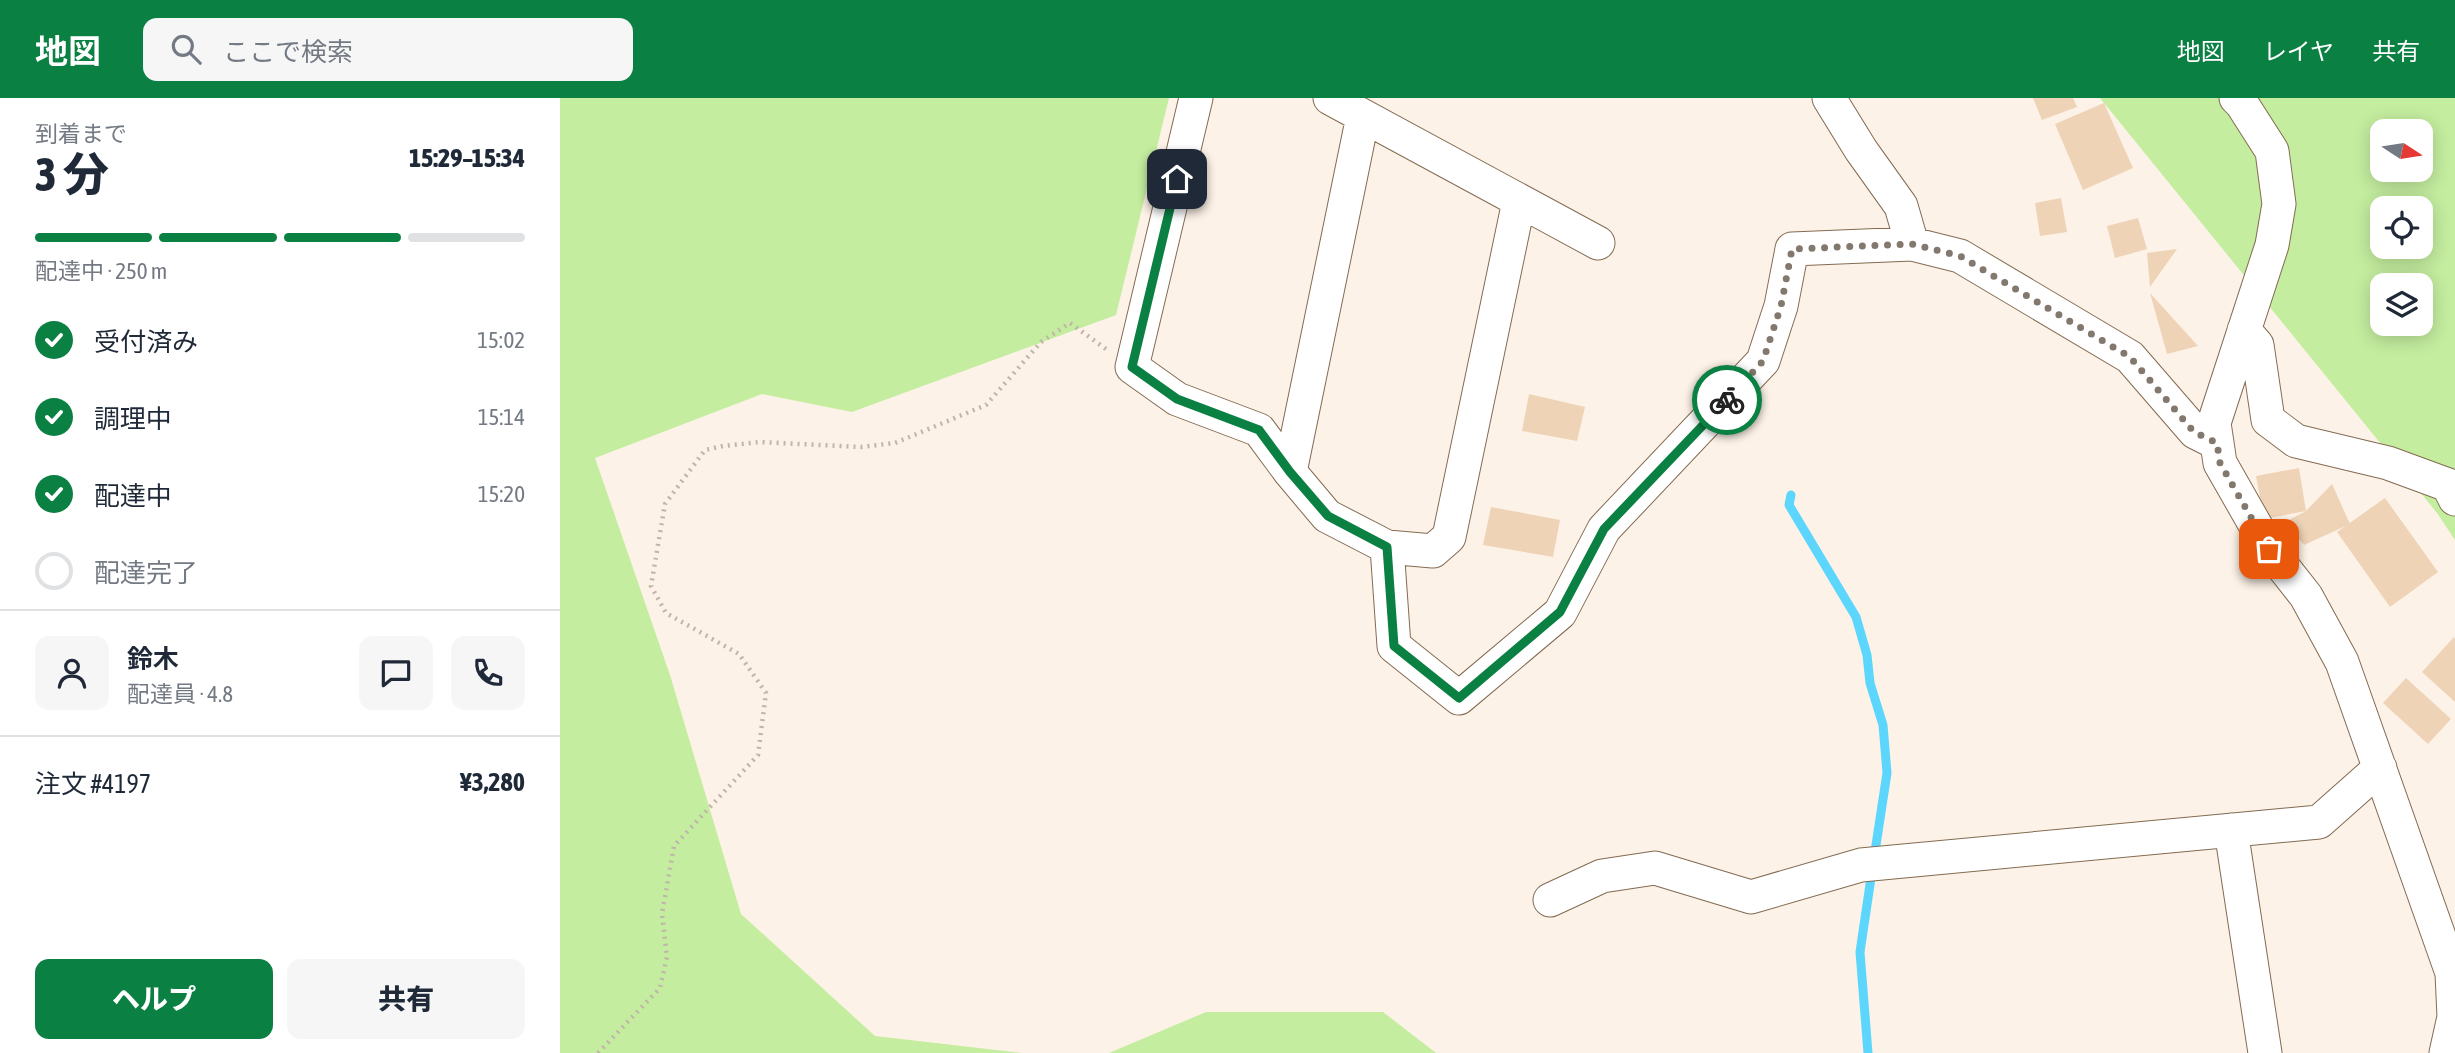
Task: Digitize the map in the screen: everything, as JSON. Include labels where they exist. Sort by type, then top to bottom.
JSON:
[{"type":"street","points":[[1196,98],[1132,367],[1177,399],[1259,430],[1290,472],[1328,516],[1387,547],[1433,551],[1449,537],[1519,201]]},
{"type":"street","points":[[1330,98],[1598,243]]},
{"type":"street","points":[[1829,98],[1861,150],[1901,206],[1912,244]]},
{"type":"street","points":[[2236,98],[2272,150],[2279,204],[2272,245],[2214,423],[2220,463],[2269,549],[2306,596],[2342,662],[2452,973],[2454,1017],[2446,1053]]},
{"type":"street","points":[[1290,472],[1363,116]]},
{"type":"street","points":[[1387,547],[1394,646],[1459,698],[1560,612],[1604,529],[1763,361],[1781,306],[1792,249],[1912,244],[1960,256],[2130,357],[2194,432],[2217,443]]},
{"type":"street","points":[[2244,330],[2257,345],[2267,419],[2296,441],[2388,463],[2448,485],[2455,499]]},
{"type":"street","points":[[1550,900],[1602,876],[1655,868],[1751,897],[1861,865],[2319,822],[2380,768]]},
{"type":"street","points":[[2231,830],[2265,1053]]},
{"type":"path","points":[[598,1053],[660,988],[667,957],[662,914],[674,846],[758,755],[766,693],[739,654],[666,613],[650,586],[665,504],[705,450],[759,442],[861,447],[895,443],[986,405],[1041,342],[1070,323],[1132,367]]},
{"type":"green space","points":[[560,98],[1169,98],[1116,315],[852,412],[762,394],[595,458],[670,675],[741,914],[875,1036],[1022,1053],[560,1053]]},
{"type":"green space","points":[[2100,98],[2455,98],[2455,540],[2437,513]]},
{"type":"green space","points":[[1206,1012],[1383,1012],[1436,1053],[1109,1053]]},
{"type":"building","points":[[2033,98],[2073,98],[2077,107],[2042,120]]},
{"type":"building","points":[[2104,103],[2133,168],[2083,190],[2055,124]]},
{"type":"building","points":[[2061,198],[2067,232],[2040,236],[2035,203]]},
{"type":"building","points":[[2138,218],[2147,249],[2115,258],[2107,226]]},
{"type":"building","points":[[2177,249],[2150,287],[2147,253]]},
{"type":"building","points":[[2150,293],[2198,346],[2167,354]]},
{"type":"building","points":[[1529,394],[1585,407],[1577,441],[1522,431]]},
{"type":"building","points":[[2299,468],[2306,511],[2264,519],[2256,476]]},
{"type":"building","points":[[2332,484],[2350,524],[2304,545],[2285,522],[2306,511]]},
{"type":"building","points":[[2385,498],[2438,572],[2390,607],[2337,532]]},
{"type":"building","points":[[1491,507],[1560,520],[1553,557],[1483,545]]},
{"type":"building","points":[[2454,637],[2455,639],[2455,702],[2422,672]]},
{"type":"building","points":[[2406,678],[2451,719],[2428,744],[2383,703]]},
{"type":"waterway","points":[[1791,495],[1789,505],[1856,617],[1867,655],[1870,683],[1883,725],[1887,773],[1874,858]]},
{"type":"waterway","points":[[1868,1053],[1860,952],[1872,871]]},
{"type":"way so far","points":[[1727,400],[1763,361],[1781,306],[1792,249],[1912,244],[1960,256],[2130,357],[2194,432],[2217,443],[2220,463],[2269,549]]},
{"type":"route","points":[[1177,179],[1132,367],[1177,399],[1259,430],[1290,472],[1328,516],[1387,547],[1394,646],[1459,698],[1560,612],[1604,529],[1727,400]]}]
